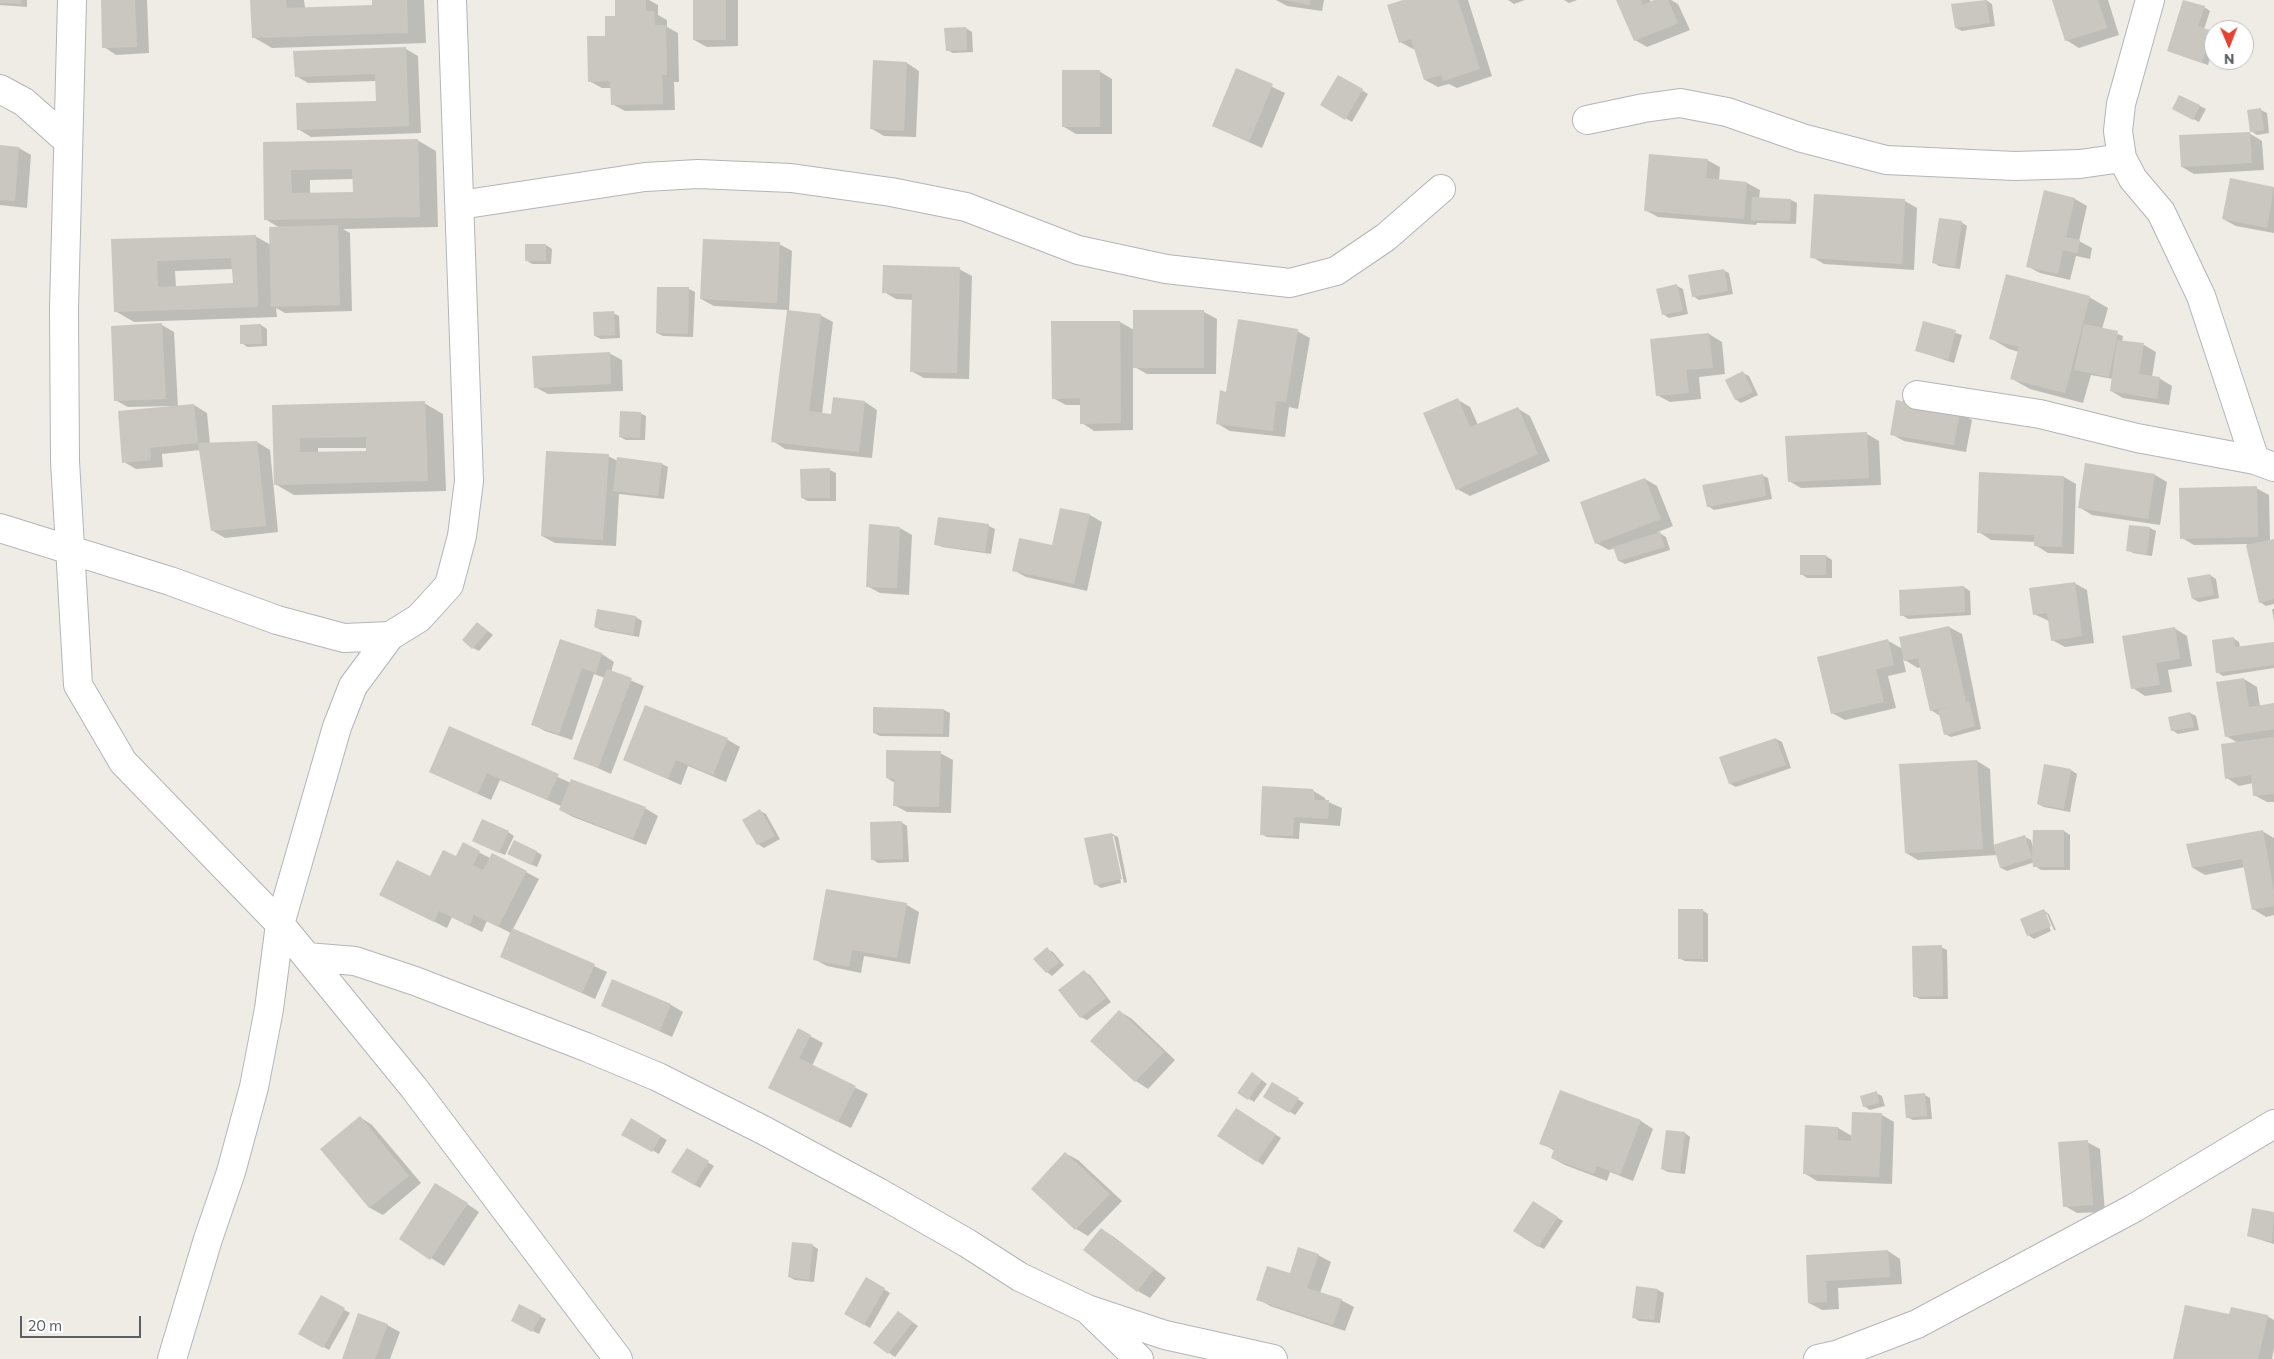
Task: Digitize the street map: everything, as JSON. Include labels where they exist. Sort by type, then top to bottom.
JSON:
[{"type":"street","points":[[72,0],[64,328],[66,461],[78,685],[123,762],[280,924],[414,1088],[618,1359]]},
{"type":"street","points":[[172,1359],[208,1239],[231,1172],[254,1087],[269,1009],[280,924],[337,727],[353,686],[390,636],[419,618],[450,585],[462,536],[469,481],[452,0]]},
{"type":"street","points":[[2150,0],[2121,104],[2118,131],[2122,158],[2133,180],[2161,212],[2201,296],[2265,463]]},
{"type":"street","points":[[0,89],[24,102],[68,142]]},
{"type":"street","points":[[1587,120],[1644,108],[1680,103],[1728,112],[1802,138],[1886,160],[2015,166],[2080,164],[2122,158]]},
{"type":"street","points":[[460,205],[645,177],[698,174],[791,178],[892,192],[966,206],[1078,250],[1166,269],[1290,283],[1336,272],[1386,236],[1441,189]]},
{"type":"street","points":[[1917,395],[2040,414],[2137,438],[2265,463]]},
{"type":"street","points":[[0,528],[170,581],[276,620],[344,638],[390,636]]},
{"type":"street","points":[[307,957],[355,961],[415,981],[586,1046],[658,1077],[765,1131],[869,1187],[967,1243],[1020,1277],[1087,1309],[1165,1335],[1273,1359]]},
{"type":"street","points":[[1818,1359],[1836,1355],[1918,1324],[2134,1208],[2274,1124]]},
{"type":"street","points":[[1087,1309],[1139,1359]]},
{"type":"building","points":[[0,0],[22,0],[21,4],[0,3]]},
{"type":"building","points":[[101,0],[135,0],[137,47],[102,48]]},
{"type":"building","points":[[250,0],[286,0],[287,8],[372,5],[372,0],[407,0],[408,33],[252,38]]},
{"type":"building","points":[[615,0],[646,0],[646,11],[654,11],[655,25],[666,25],[667,75],[662,75],[663,104],[611,105],[610,81],[588,82],[587,36],[605,36],[605,16],[615,16]]},
{"type":"building","points":[[693,0],[726,0],[726,40],[693,40]]},
{"type":"building","points":[[1283,0],[1310,0],[1310,5]]},
{"type":"building","points":[[1403,0],[1458,0],[1480,69],[1443,81],[1441,75],[1424,80],[1411,39],[1399,43],[1387,5]]},
{"type":"building","points":[[1616,0],[1641,0],[1643,5],[1654,0],[1668,0],[1678,23],[1634,41]]},
{"type":"building","points":[[1986,0],[1990,23],[1955,28],[1951,4]]},
{"type":"building","points":[[2052,0],[2098,0],[2107,28],[2065,41]]},
{"type":"building","points":[[2183,0],[2205,6],[2198,26],[2204,28],[2204,57],[2202,63],[2167,51]]},
{"type":"building","points":[[966,27],[967,50],[946,51],[944,28]]},
{"type":"building","points":[[406,47],[409,126],[297,130],[296,103],[376,101],[375,74],[295,77],[293,51]]},
{"type":"building","points":[[873,60],[907,62],[904,131],[870,129]]},
{"type":"building","points":[[1236,68],[1273,84],[1249,142],[1212,126]]},
{"type":"building","points":[[1062,70],[1100,70],[1100,127],[1062,127]]},
{"type":"building","points":[[1338,75],[1363,89],[1345,120],[1320,105]]},
{"type":"building","points":[[2179,95],[2200,105],[2193,120],[2172,109]]},
{"type":"building","points":[[2261,108],[2264,130],[2250,132],[2247,110]]},
{"type":"building","points":[[2250,132],[2252,163],[2181,167],[2179,135]]},
{"type":"building","points":[[418,139],[420,217],[264,220],[263,142]],"holes":[[[352,169],[353,192],[292,193],[291,170]]]},
{"type":"building","points":[[0,145],[19,147],[15,201],[0,200]]},
{"type":"building","points":[[1649,154],[1708,159],[1706,178],[1747,182],[1744,219],[1644,211]]},
{"type":"building","points":[[2230,178],[2274,187],[2267,228],[2222,219]]},
{"type":"building","points":[[2044,190],[2075,198],[2066,237],[2080,240],[2077,253],[2063,250],[2058,274],[2026,267]]},
{"type":"building","points":[[1814,194],[1905,199],[1902,264],[1810,258]]},
{"type":"building","points":[[1752,197],[1791,199],[1790,221],[1751,220]]},
{"type":"building","points":[[1939,218],[1962,221],[1955,267],[1932,263]]},
{"type":"building","points":[[338,225],[340,305],[271,307],[269,227]]},
{"type":"building","points":[[256,235],[258,307],[114,312],[111,239]],"holes":[[[231,258],[233,283],[158,287],[157,261]]]},
{"type":"building","points":[[703,239],[780,242],[777,303],[700,299]]},
{"type":"building","points":[[525,244],[546,244],[546,261],[525,261]]},
{"type":"building","points":[[883,265],[960,267],[957,373],[910,372],[912,294],[882,293]]},
{"type":"building","points":[[1724,269],[1728,291],[1692,297],[1688,275]]},
{"type":"building","points":[[2006,274],[2090,296],[2065,393],[2010,379],[2019,347],[1989,339]]},
{"type":"building","points":[[1677,284],[1683,311],[1662,315],[1656,289]]},
{"type":"building","points":[[657,287],[689,287],[688,334],[656,333]]},
{"type":"building","points":[[787,310],[821,314],[809,411],[831,414],[833,397],[865,401],[859,452],[771,442]]},
{"type":"building","points":[[1133,310],[1204,310],[1204,368],[1133,368]]},
{"type":"building","points":[[614,311],[615,335],[594,336],[593,312]]},
{"type":"building","points":[[1238,319],[1298,329],[1286,402],[1276,401],[1273,431],[1216,424],[1220,390],[1226,392]]},
{"type":"building","points":[[1051,321],[1120,321],[1121,423],[1080,424],[1080,398],[1052,399]]},
{"type":"building","points":[[1923,321],[1956,330],[1948,360],[1915,351]]},
{"type":"building","points":[[162,323],[166,399],[114,401],[111,326]]},
{"type":"building","points":[[261,324],[262,344],[240,344],[240,325]]},
{"type":"building","points":[[2084,324],[2118,331],[2109,377],[2074,370]]},
{"type":"building","points":[[1709,333],[1713,368],[1686,370],[1689,393],[1656,396],[1650,339]]},
{"type":"building","points":[[2117,340],[2144,343],[2139,374],[2160,377],[2157,399],[2110,391]]},
{"type":"building","points":[[610,352],[611,384],[534,388],[532,356]]},
{"type":"building","points":[[1743,371],[1753,392],[1735,400],[1725,380]]},
{"type":"building","points":[[1458,398],[1470,427],[1518,407],[1538,454],[1456,490],[1423,413]]},
{"type":"building","points":[[1896,400],[1960,411],[1954,445],[1890,435]]},
{"type":"building","points":[[425,401],[428,481],[274,485],[272,405]],"holes":[[[366,437],[366,451],[300,452],[300,438]]]},
{"type":"building","points":[[194,404],[198,443],[150,448],[151,460],[122,463],[118,411]]},
{"type":"building","points":[[620,411],[641,412],[640,438],[619,437]]},
{"type":"building","points":[[1867,432],[1869,478],[1788,482],[1785,436]]},
{"type":"building","points":[[257,441],[266,526],[211,531],[198,443]]},
{"type":"building","points":[[546,451],[609,454],[603,540],[541,536]]},
{"type":"building","points":[[617,457],[662,463],[658,496],[613,491]]},
{"type":"building","points":[[2085,463],[2155,474],[2148,519],[2078,508]]},
{"type":"building","points":[[830,468],[830,498],[801,498],[800,469]]},
{"type":"building","points":[[1979,472],[2064,476],[2062,547],[2034,546],[2034,535],[1977,533]]},
{"type":"building","points":[[1763,474],[1766,496],[1707,507],[1702,485]]},
{"type":"building","points":[[1645,478],[1661,519],[1595,544],[1580,502]]},
{"type":"building","points":[[2257,486],[2258,537],[2180,539],[2179,488]]},
{"type":"building","points":[[1060,508],[1090,514],[1074,584],[1012,571],[1019,538],[1052,545]]},
{"type":"building","points":[[938,517],[989,524],[985,552],[934,545]]},
{"type":"building","points":[[869,524],[900,527],[897,588],[866,587]]},
{"type":"building","points":[[2129,525],[2150,527],[2147,554],[2126,551]]},
{"type":"building","points":[[1660,532],[1665,547],[1618,561],[1613,547]]},
{"type":"building","points":[[2274,539],[2274,599],[2259,603],[2246,545]]},
{"type":"building","points":[[1800,555],[1826,555],[1826,575],[1800,575]]},
{"type":"building","points":[[2210,574],[2214,595],[2192,599],[2187,578]]},
{"type":"building","points":[[2075,582],[2082,636],[2051,641],[2047,613],[2033,615],[2029,588]]},
{"type":"building","points":[[1964,586],[1965,612],[1900,616],[1899,590]]},
{"type":"building","points":[[597,609],[636,616],[633,635],[594,627]]},
{"type":"building","points":[[477,622],[488,631],[472,649],[462,640]]},
{"type":"building","points":[[1949,626],[1966,702],[1969,701],[1975,726],[1944,735],[1938,710],[1951,706],[1930,711],[1918,658],[1904,661],[1899,637]]},
{"type":"building","points":[[2175,627],[2180,659],[2156,663],[2160,685],[2131,689],[2122,636]]},
{"type":"building","points":[[2234,637],[2235,647],[2274,642],[2274,665],[2216,673],[2212,640]]},
{"type":"building","points":[[560,639],[602,653],[596,673],[582,668],[559,734],[531,725]]},
{"type":"building","points":[[1888,639],[1894,665],[1876,669],[1884,702],[1831,714],[1817,657]]},
{"type":"building","points":[[607,669],[632,678],[598,768],[573,759]]},
{"type":"building","points":[[2244,678],[2249,707],[2274,703],[2274,729],[2225,737],[2216,682]]},
{"type":"building","points":[[645,705],[728,738],[713,775],[676,760],[668,779],[623,760]]},
{"type":"building","points":[[873,707],[944,709],[943,734],[873,733]]},
{"type":"building","points":[[2190,712],[2194,727],[2171,731],[2168,717]]},
{"type":"building","points":[[449,726],[559,774],[547,800],[487,773],[478,794],[429,772]]},
{"type":"building","points":[[2274,737],[2274,794],[2253,796],[2251,775],[2225,779],[2221,744]]},
{"type":"building","points":[[1776,738],[1786,765],[1729,784],[1719,757]]},
{"type":"building","points":[[886,750],[941,751],[939,807],[893,806],[894,779],[886,778]]},
{"type":"building","points":[[1977,760],[1983,849],[1905,853],[1899,764]]},
{"type":"building","points":[[2044,764],[2071,769],[2064,809],[2037,804]]},
{"type":"building","points":[[571,779],[646,807],[633,839],[559,810]]},
{"type":"building","points":[[1262,786],[1313,789],[1315,800],[1329,800],[1328,819],[1294,817],[1293,836],[1260,835]]},
{"type":"building","points":[[760,809],[775,836],[757,845],[742,820]]},
{"type":"building","points":[[482,819],[509,831],[499,853],[472,841]]},
{"type":"building","points":[[902,821],[903,859],[871,860],[870,822]]},
{"type":"building","points":[[2033,830],[2064,830],[2064,867],[2033,867]]},
{"type":"building","points":[[2263,830],[2274,892],[2274,906],[2252,910],[2242,859],[2192,868],[2186,844]]},
{"type":"building","points":[[1112,833],[1122,879],[1094,885],[1084,838]]},
{"type":"building","points":[[2025,835],[2032,858],[2000,868],[1993,845]]},
{"type":"building","points":[[514,840],[537,851],[531,865],[507,854]]},
{"type":"building","points":[[463,842],[480,851],[473,865],[483,870],[492,853],[527,871],[498,927],[474,915],[469,926],[439,911],[434,922],[379,895],[397,860],[430,876],[443,850],[456,856]]},
{"type":"building","points":[[826,889],[907,903],[897,958],[852,950],[849,967],[813,960]]},
{"type":"building","points":[[1678,909],[1703,909],[1703,959],[1678,959]]},
{"type":"building","points":[[2044,909],[2051,926],[2027,936],[2020,919]]},
{"type":"building","points":[[512,928],[595,964],[582,993],[500,957]]},
{"type":"building","points":[[1942,945],[1943,996],[1913,997],[1912,946]]},
{"type":"building","points":[[1047,947],[1059,962],[1046,973],[1033,959]]},
{"type":"building","points":[[1084,970],[1106,998],[1080,1018],[1058,990]]},
{"type":"building","points":[[612,979],[671,1004],[660,1031],[601,1006]]},
{"type":"building","points":[[1119,1010],[1164,1052],[1135,1082],[1090,1041]]},
{"type":"building","points":[[798,1028],[811,1035],[799,1058],[856,1086],[838,1122],[768,1088]]},
{"type":"building","points":[[1252,1072],[1262,1080],[1248,1100],[1237,1093]]},
{"type":"building","points":[[1272,1082],[1299,1098],[1289,1113],[1263,1097]]},
{"type":"building","points":[[1560,1090],[1641,1120],[1620,1175],[1597,1166],[1594,1174],[1551,1158],[1554,1149],[1539,1144]]},
{"type":"building","points":[[1877,1091],[1879,1103],[1863,1107],[1860,1096]]},
{"type":"building","points":[[1925,1093],[1927,1116],[1906,1118],[1904,1095]]},
{"type":"building","points":[[1236,1108],[1276,1134],[1257,1162],[1217,1136]]},
{"type":"building","points":[[1852,1112],[1882,1113],[1879,1177],[1803,1174],[1805,1125],[1838,1127],[1838,1140],[1851,1141]]},
{"type":"building","points":[[360,1116],[409,1176],[369,1208],[320,1149]]},
{"type":"building","points":[[631,1118],[661,1136],[652,1152],[621,1135]]},
{"type":"building","points":[[1666,1130],[1685,1132],[1680,1172],[1661,1169]]},
{"type":"building","points":[[2088,1140],[2093,1205],[2063,1207],[2058,1142]]},
{"type":"building","points":[[687,1148],[709,1161],[694,1185],[671,1172]]},
{"type":"building","points":[[1065,1152],[1110,1194],[1075,1230],[1031,1189]]},
{"type":"building","points":[[435,1183],[468,1203],[430,1260],[399,1239]]},
{"type":"building","points":[[1533,1201],[1558,1217],[1538,1247],[1513,1231]]},
{"type":"building","points":[[2252,1208],[2274,1212],[2272,1242],[2247,1236]]},
{"type":"building","points":[[1101,1228],[1154,1269],[1137,1292],[1083,1250]]},
{"type":"building","points":[[792,1242],[813,1244],[809,1280],[788,1277]]},
{"type":"building","points":[[1298,1247],[1319,1254],[1307,1288],[1342,1299],[1333,1325],[1256,1300],[1267,1266],[1290,1273]]},
{"type":"building","points":[[1888,1250],[1890,1277],[1826,1281],[1827,1302],[1808,1303],[1806,1255]]},
{"type":"building","points":[[866,1277],[885,1288],[864,1325],[844,1314]]},
{"type":"building","points":[[1636,1286],[1658,1289],[1654,1320],[1632,1318]]},
{"type":"building","points":[[321,1295],[345,1308],[323,1348],[298,1334]]},
{"type":"building","points":[[519,1304],[541,1315],[532,1332],[511,1321]]},
{"type":"building","points":[[2185,1305],[2229,1314],[2231,1307],[2268,1315],[2258,1359],[2173,1359]]},
{"type":"building","points":[[898,1311],[913,1322],[888,1354],[873,1343]]},
{"type":"building","points":[[358,1313],[388,1324],[375,1359],[342,1359]]}]
